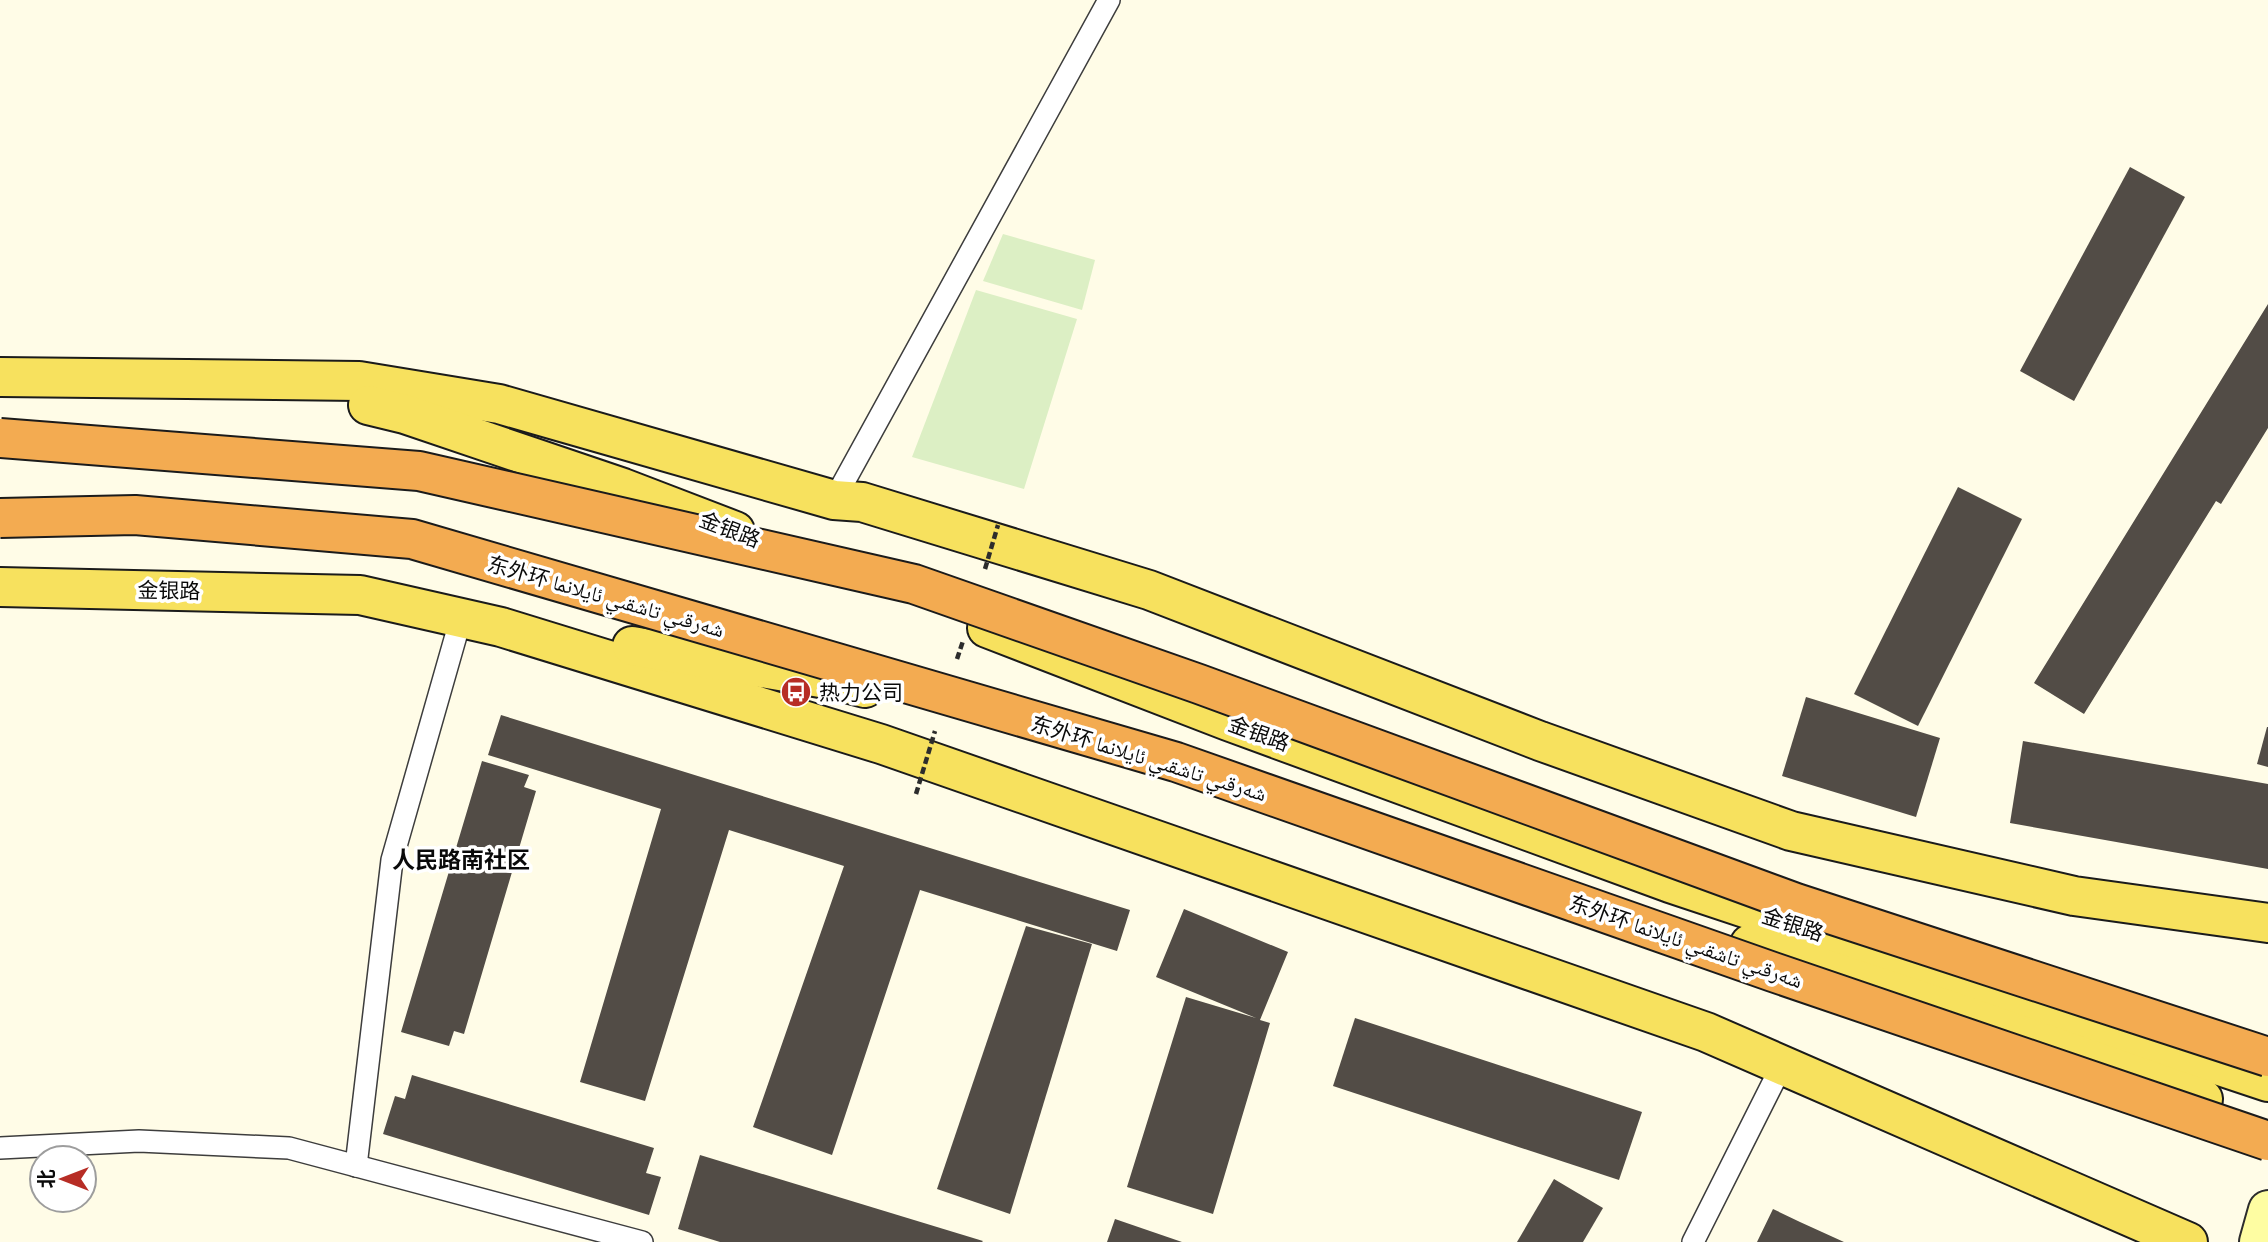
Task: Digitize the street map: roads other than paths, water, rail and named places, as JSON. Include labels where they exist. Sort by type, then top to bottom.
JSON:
[{"type":"highway","points":[[0,438],[419,471],[915,584],[1199,684],[1796,904],[2268,1057]]},
{"type":"highway","name":"东外环 شەرقىي تاشقىي ئايلانما","points":[[0,518],[135,515],[412,539],[1176,762],[1799,981],[2268,1141]]},
{"type":"main road","name":"金银路","points":[[0,377],[359,381],[499,404],[834,500],[862,502],[1149,590],[1540,741],[1791,831],[2074,896],[2268,923]]},
{"type":"main road","name":"金银路","points":[[253,379],[405,414],[623,488],[1228,722],[1657,879],[2268,1082]]},
{"type":"main road","name":"金银路","points":[[0,587],[360,595],[501,627],[881,744],[1706,1032],[2188,1242]]},
{"type":"main road","name":"金银路","points":[[461,618],[838,681],[1064,740],[1582,889],[1973,1018],[2268,1122]]},
{"type":"main road","points":[[2259,1242],[2268,1210]]},
{"type":"lane","points":[[834,500],[1109,0]]},
{"type":"lane","points":[[356,1166],[392,860],[461,618]]},
{"type":"lane","points":[[1693,1242],[1782,1065]]},
{"type":"lane","points":[[0,1148],[139,1141],[289,1148],[642,1242]]},
{"type":"place","name":"热力公司","points":[[796,692]]},
{"type":"district","name":"人民路南社区","points":[[461,859]]}]
